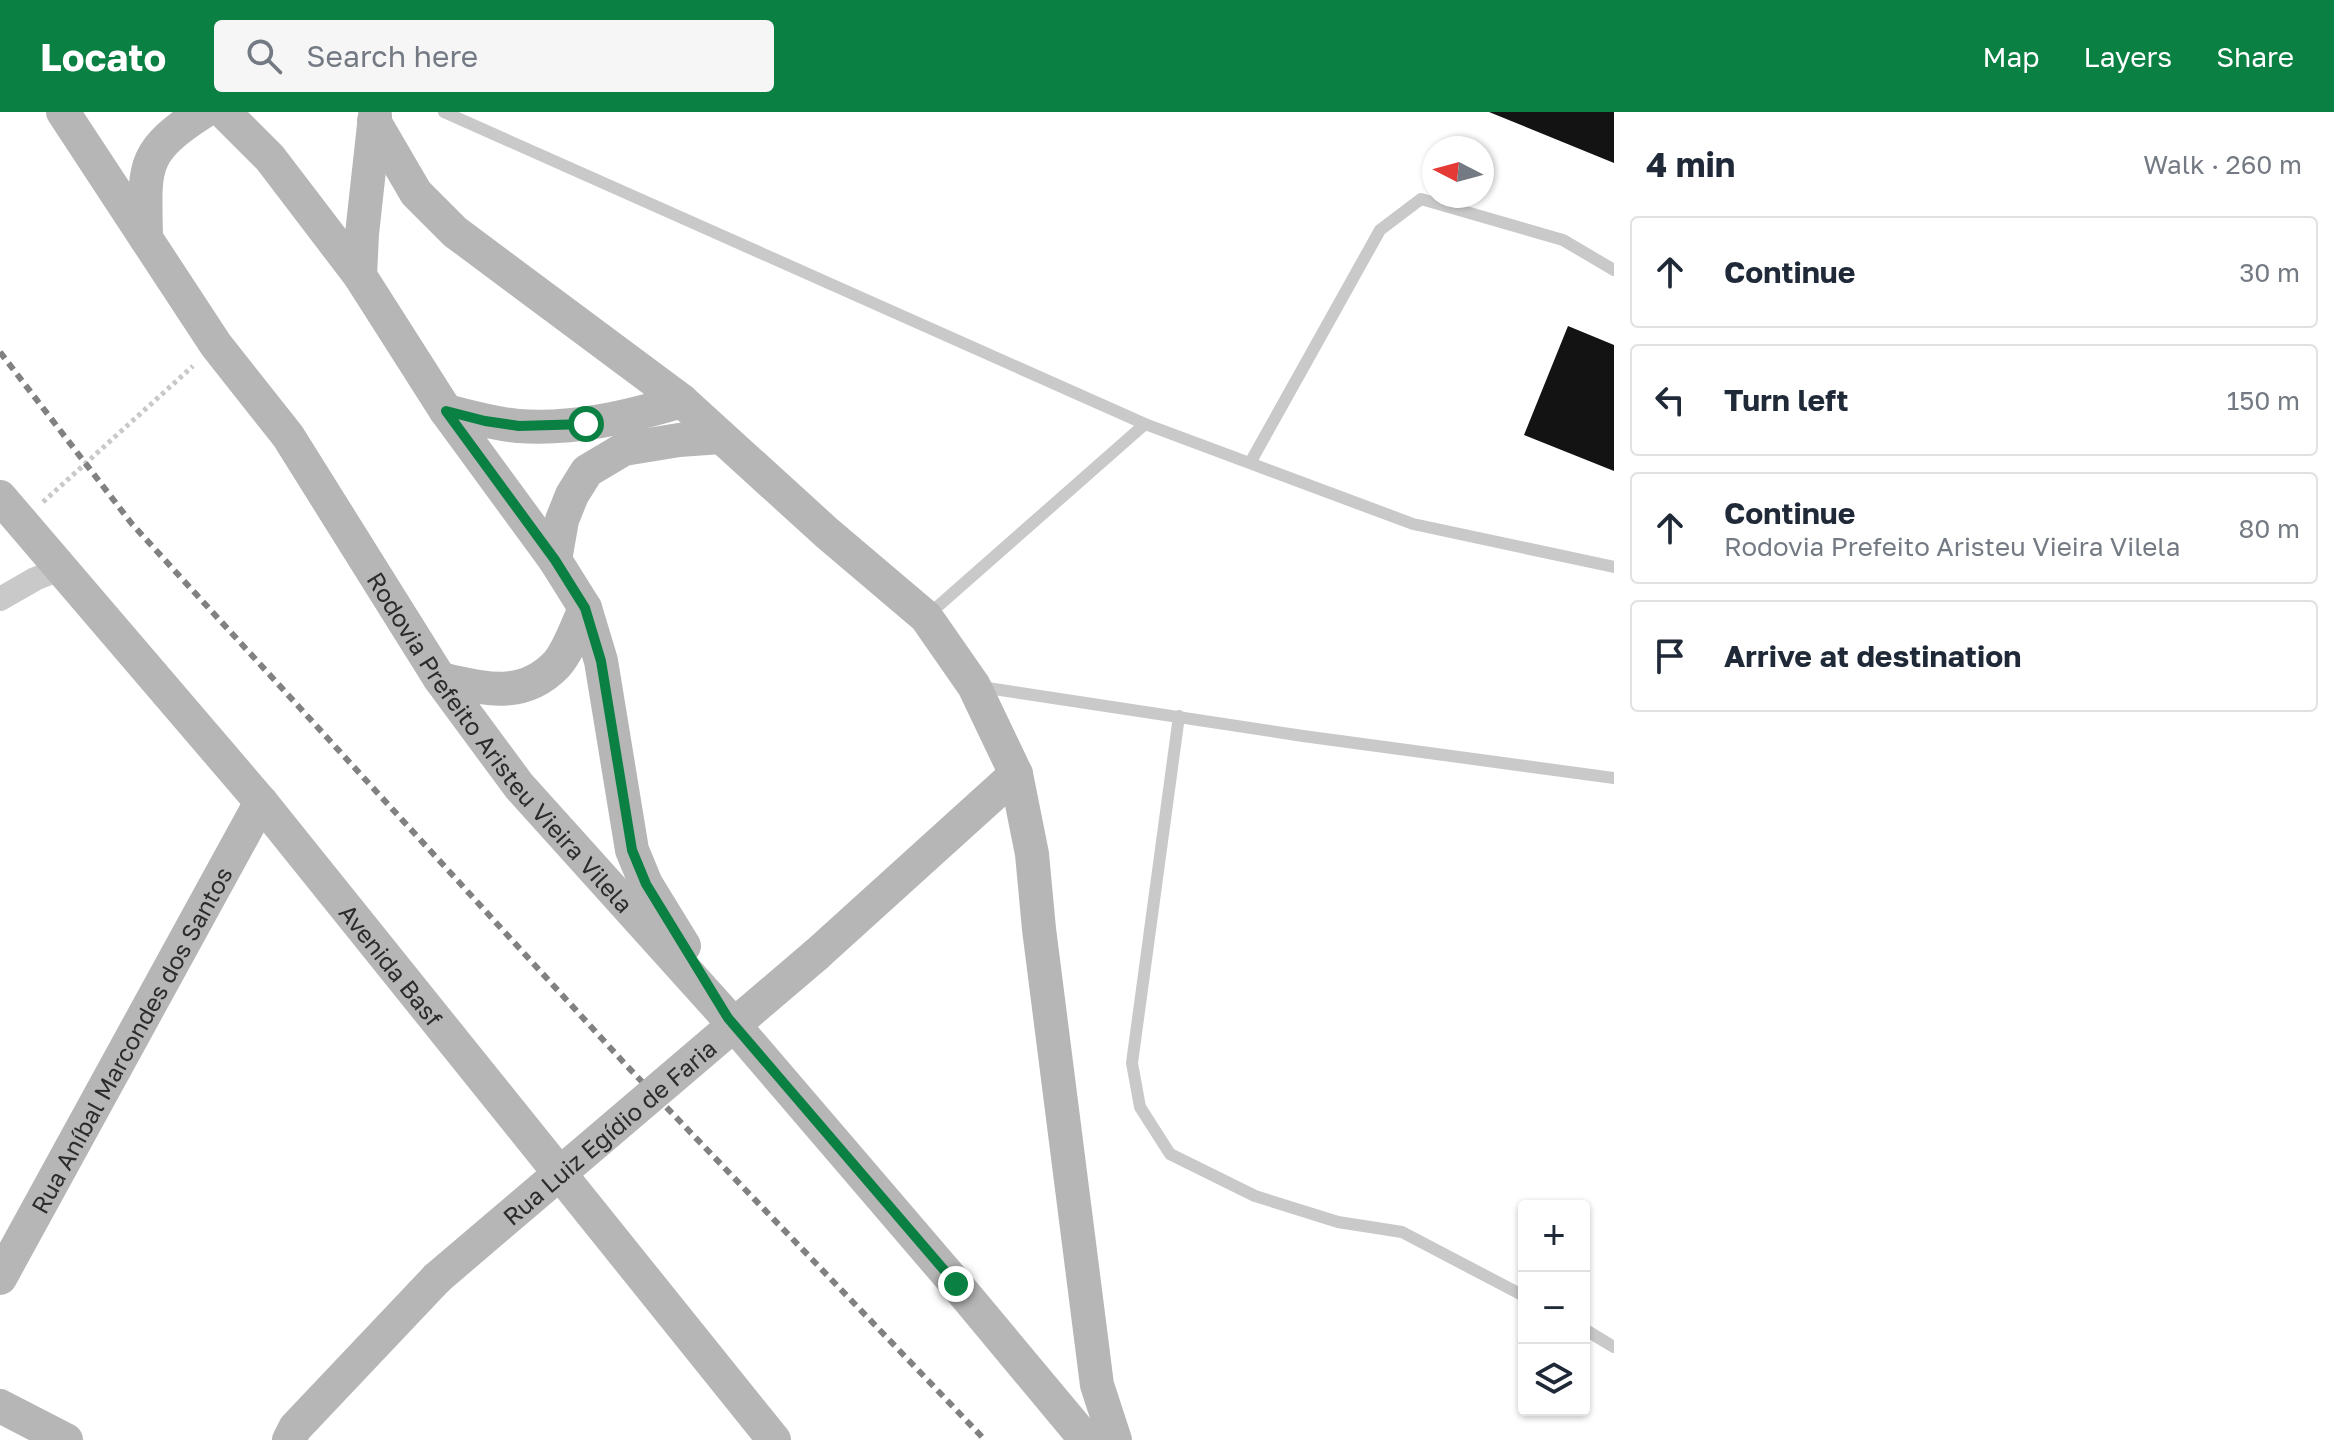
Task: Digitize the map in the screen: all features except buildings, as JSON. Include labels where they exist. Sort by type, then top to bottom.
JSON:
[{"type":"main road","name":"Rodovia Prefeito Aristeu Vieira Vilela","points":[[63,112],[216,345],[288,436],[440,679],[519,786],[728,1018],[1086,1440]]},
{"type":"main road","points":[[146,238],[146,177],[152,156],[164,140],[203,112]]},
{"type":"main road","points":[[224,112],[270,158],[360,276],[446,411],[555,560],[585,608],[601,661],[632,850],[646,884],[728,1018]]},
{"type":"main road","points":[[360,276],[375,116]]},
{"type":"main road","points":[[375,116],[416,193],[455,232],[682,401],[827,533],[926,617],[974,686],[1016,774],[1032,854],[1097,1385],[1115,1440]]},
{"type":"main road","points":[[446,411],[519,426],[586,424],[625,418],[682,401]]},
{"type":"main road","points":[[555,560],[562,520],[572,495],[587,471],[624,449],[721,437]]},
{"type":"main road","name":"Avenida Basf","points":[[11,509],[261,802],[774,1440]]},
{"type":"main road","points":[[440,679],[497,690],[532,684],[558,663],[585,608]]},
{"type":"main road","name":"Rua Luiz Egídio de Faria","points":[[289,1440],[295,1428],[437,1278],[816,955],[1016,774]]},
{"type":"main road","name":"Rua Aníbal Marcondes dos Santos","points":[[0,1278],[261,802]]},
{"type":"main road","points":[[0,1406],[66,1440]]},
{"type":"street","points":[[0,599],[62,568]]},
{"type":"lane","points":[[444,112],[1145,424],[1413,524],[1614,567]]},
{"type":"lane","points":[[1250,463],[1380,230],[1421,199],[1563,240],[1614,270]]},
{"type":"lane","points":[[926,617],[1145,424]]},
{"type":"lane","points":[[974,686],[1303,736],[1614,778]]},
{"type":"lane","points":[[1179,716],[1132,1063],[1140,1107],[1170,1154],[1255,1196],[1338,1222],[1402,1232],[1518,1293]]},
{"type":"lane","points":[[1590,1333],[1614,1347]]},
{"type":"path","points":[[11,509],[107,446],[216,345]]},
{"type":"railway","points":[[0,352],[132,524],[626,1065],[985,1440]]},
{"type":"route","points":[[586,424],[519,426],[446,411],[555,560],[585,608],[601,661],[632,850],[646,884],[728,1018],[956,1284]]}]
